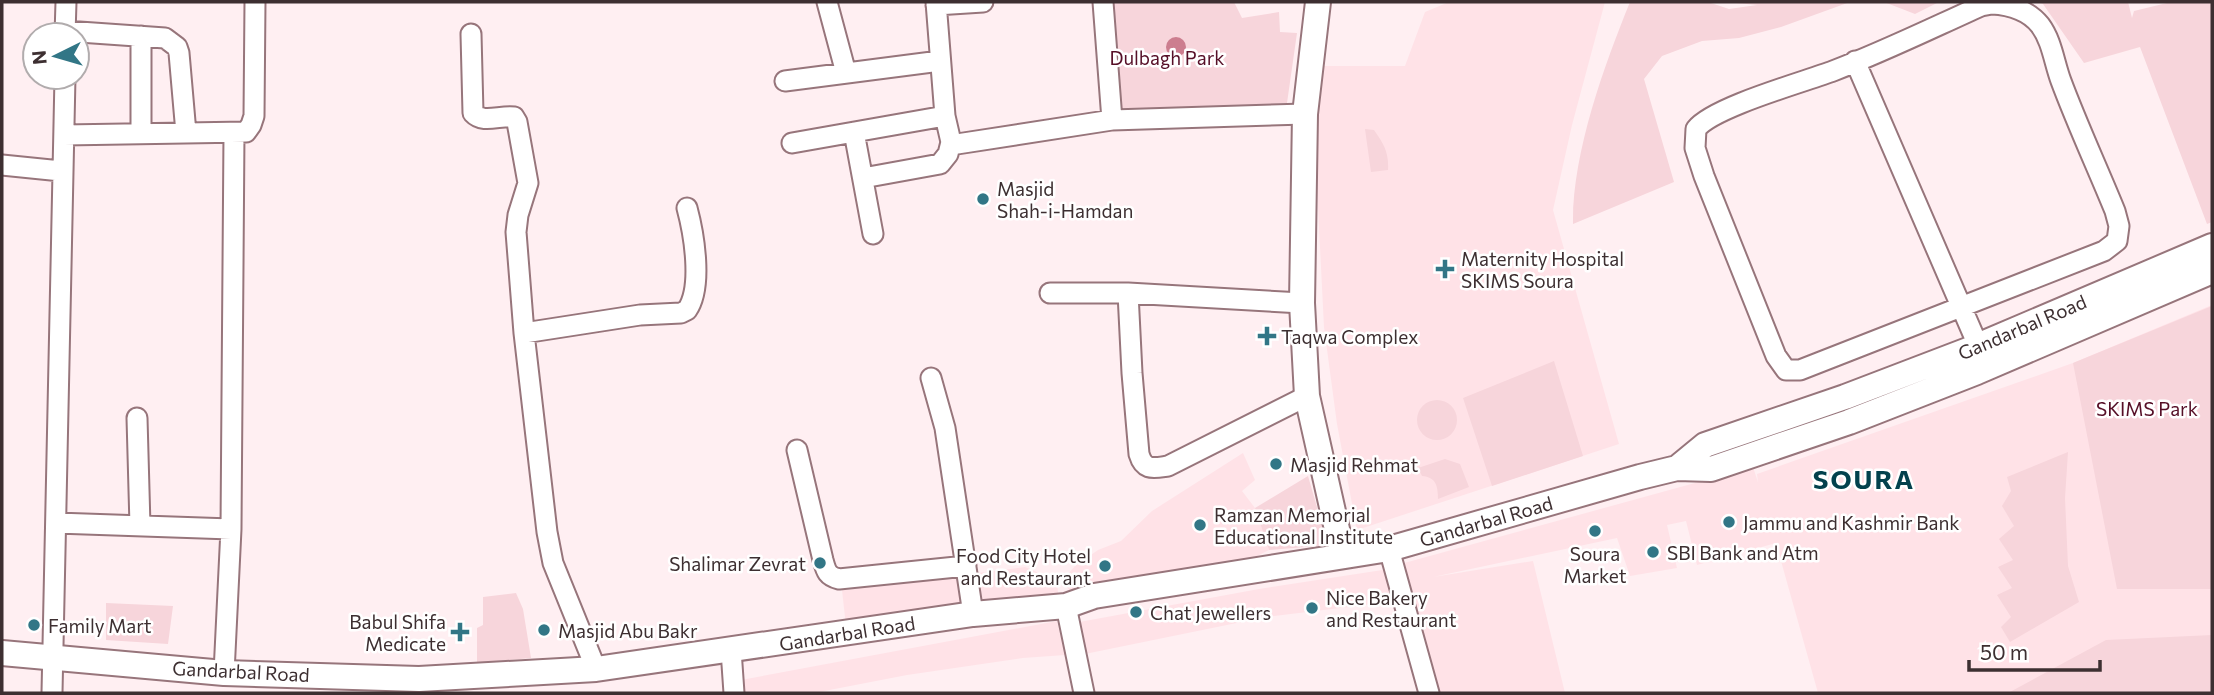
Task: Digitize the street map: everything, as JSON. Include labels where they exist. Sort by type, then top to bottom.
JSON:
[{"type":"main road","points":[[1318,2],[1305,114],[1303,303],[1307,396],[1343,556]]},
{"type":"main road","name":"Gandarbal Road","points":[[1983,357],[2212,246]]},
{"type":"main road","name":"Gandarbal Road","points":[[2,653],[224,673],[418,686],[596,669],[973,614],[1066,606],[1094,596],[1388,549],[1677,468],[1705,445],[1845,397],[1983,357],[2212,271]]},
{"type":"street","points":[[65,21],[66,2]]},
{"type":"street","points":[[64,135],[246,132],[254,116],[256,2]]},
{"type":"street","points":[[827,2],[846,73]]},
{"type":"street","points":[[863,178],[940,164],[948,154],[951,142],[945,116],[936,4],[983,2]]},
{"type":"street","points":[[1103,2],[1112,120]]},
{"type":"street","points":[[1992,4],[2024,12],[2040,26],[2048,40],[2061,80],[2115,211],[2119,226],[2117,241],[2104,251],[1961,307],[1801,370],[1786,370],[1776,356],[1704,176],[1695,148],[1696,129],[1707,118],[1855,61],[1981,6],[1992,4]]},
{"type":"street","points":[[91,34],[165,38],[177,47],[182,73],[186,134]]},
{"type":"street","points":[[471,34],[473,113],[477,118],[513,117],[517,122],[528,183],[518,215],[516,232],[524,333],[547,532],[553,563],[596,669]]},
{"type":"street","points":[[141,36],[142,134]]},
{"type":"street","points":[[785,81],[940,61]]},
{"type":"street","points":[[1855,61],[1983,357]]},
{"type":"street","points":[[52,693],[65,91]]},
{"type":"street","points":[[951,142],[964,143],[1112,120],[1305,114]]},
{"type":"street","points":[[792,143],[945,116]]},
{"type":"street","points":[[854,132],[873,234]]},
{"type":"street","points":[[224,673],[231,529],[234,133]]},
{"type":"street","points":[[2,165],[61,171]]},
{"type":"street","points":[[524,333],[640,315],[681,313],[687,310],[694,295],[696,250],[687,208]]},
{"type":"street","points":[[1050,293],[1128,293],[1303,303]]},
{"type":"street","points":[[1128,293],[1139,454],[1142,463],[1147,467],[1168,466],[1307,396]]},
{"type":"street","points":[[931,378],[945,428],[973,614]]},
{"type":"street","points":[[137,418],[139,526]]},
{"type":"street","points":[[797,450],[823,560],[831,577],[839,579],[966,566]]},
{"type":"street","points":[[56,523],[231,529]]},
{"type":"street","points":[[1388,549],[1429,693]]},
{"type":"street","points":[[1066,606],[1084,693]]},
{"type":"street","points":[[731,650],[734,693]]},
{"type":"shaded area","name":"Maternity Hospital SKIMS Soura","points":[[1449,2],[1605,2],[1572,125],[1553,210],[1619,444],[1357,530],[1337,424],[1324,327],[1318,207],[1317,66],[1405,66],[1425,12]]},
{"type":"shaded area","points":[[1172,37],[1180,37],[1186,47],[1180,57],[1172,57],[1166,51],[1166,43]]},
{"type":"shaded area","points":[[2212,305],[2212,693],[1818,693],[1776,543],[1697,565],[1686,521],[1667,525],[1677,568],[1630,576],[1617,538],[1433,577],[1533,561],[1565,693],[1434,693],[1397,565],[1753,467],[1758,482],[1757,474],[2073,363]]},
{"type":"shaded area","points":[[1243,453],[1255,480],[1242,491],[1255,508],[1269,550],[1253,558],[1071,593],[1067,587],[1068,574],[1075,566],[1098,550],[1121,541],[1152,511]]},
{"type":"shaded area","points":[[1025,567],[1057,581],[1058,593],[846,626],[842,590]]},
{"type":"shaded area","points":[[1389,569],[1398,601],[1266,617],[1080,655],[1074,623],[1259,589]]},
{"type":"shaded area","points":[[1057,621],[1065,655],[1023,658],[907,675],[814,693],[744,693],[741,680]]},
{"type":"green space","name":"Dulbagh Park","points":[[1106,2],[1234,2],[1242,18],[1279,12],[1280,32],[1297,33],[1287,103],[1115,117]]},
{"type":"green space","points":[[1630,2],[1708,2],[1729,9],[1757,5],[1726,2],[1850,2],[1781,27],[1739,38],[1702,41],[1662,56],[1644,79],[1674,182],[1573,224],[1578,169],[1591,111]]},
{"type":"green space","points":[[1884,2],[1939,2],[1915,14]]},
{"type":"green space","points":[[2038,2],[2128,2],[2132,18],[2134,11],[2171,2],[2212,2],[2212,222],[2207,224],[2140,47],[2084,63],[2043,4]]},
{"type":"green space","points":[[1365,129],[1374,130],[1381,140],[1387,154],[1388,170],[1371,172]]},
{"type":"green space","name":"SKIMS Park","points":[[2212,306],[2212,589],[2117,589],[2073,363]]},
{"type":"green space","points":[[1554,361],[1583,456],[1492,486],[1463,398]]},
{"type":"green space","points":[[1437,400],[1445,401],[1451,406],[1456,412],[1456,428],[1451,434],[1445,439],[1437,440],[1429,439],[1423,434],[1418,428],[1417,420],[1418,412],[1423,406],[1429,401]]},
{"type":"green space","points":[[2068,452],[2065,498],[2068,566],[2079,602],[2010,642],[2001,627],[2011,617],[1997,595],[2012,588],[1998,567],[2013,560],[1999,539],[2014,526],[2002,506],[2011,491],[2007,477]]},
{"type":"green space","points":[[1445,459],[1460,464],[1469,487],[1438,499],[1435,483],[1422,476],[1418,468]]},
{"type":"green space","points":[[1308,476],[1328,545],[1269,550],[1255,508]]},
{"type":"green space","points":[[516,593],[523,609],[531,658],[477,663],[477,628],[483,625],[483,597]]},
{"type":"green space","points":[[106,603],[173,606],[168,644],[106,640]]},
{"type":"green space","points":[[2212,635],[2212,693],[2008,693],[2106,640]]},
{"type":"place","name":"Masjid Shah-i-Hamdan","points":[[983,199]]},
{"type":"place","name":"Maternity Hospital SKIMS Soura","points":[[1445,269]]},
{"type":"place","name":"Taqwa Complex","points":[[1267,336]]},
{"type":"place","name":"Masjid Rehmat","points":[[1276,464]]},
{"type":"place","name":"Jammu and Kashmir Bank","points":[[1729,522]]},
{"type":"place","name":"Ramzan Memorial Educational Institute","points":[[1200,525]]},
{"type":"place","name":"Soura Market","points":[[1595,531]]},
{"type":"place","name":"SBI Bank and Atm","points":[[1653,552]]},
{"type":"place","name":"Shalimar Zevrat","points":[[820,563]]},
{"type":"place","name":"Food City Hotel and Restaurant","points":[[1105,566]]},
{"type":"place","name":"Nice Bakery and Restaurant","points":[[1312,608]]},
{"type":"place","name":"Chat Jewellers","points":[[1136,612]]},
{"type":"place","name":"Family Mart","points":[[34,625]]},
{"type":"place","name":"Masjid Abu Bakr","points":[[544,630]]},
{"type":"place","name":"Babul Shifa Medicate","points":[[460,632]]},
{"type":"district","name":"SOURA","points":[[1864,478]]}]
